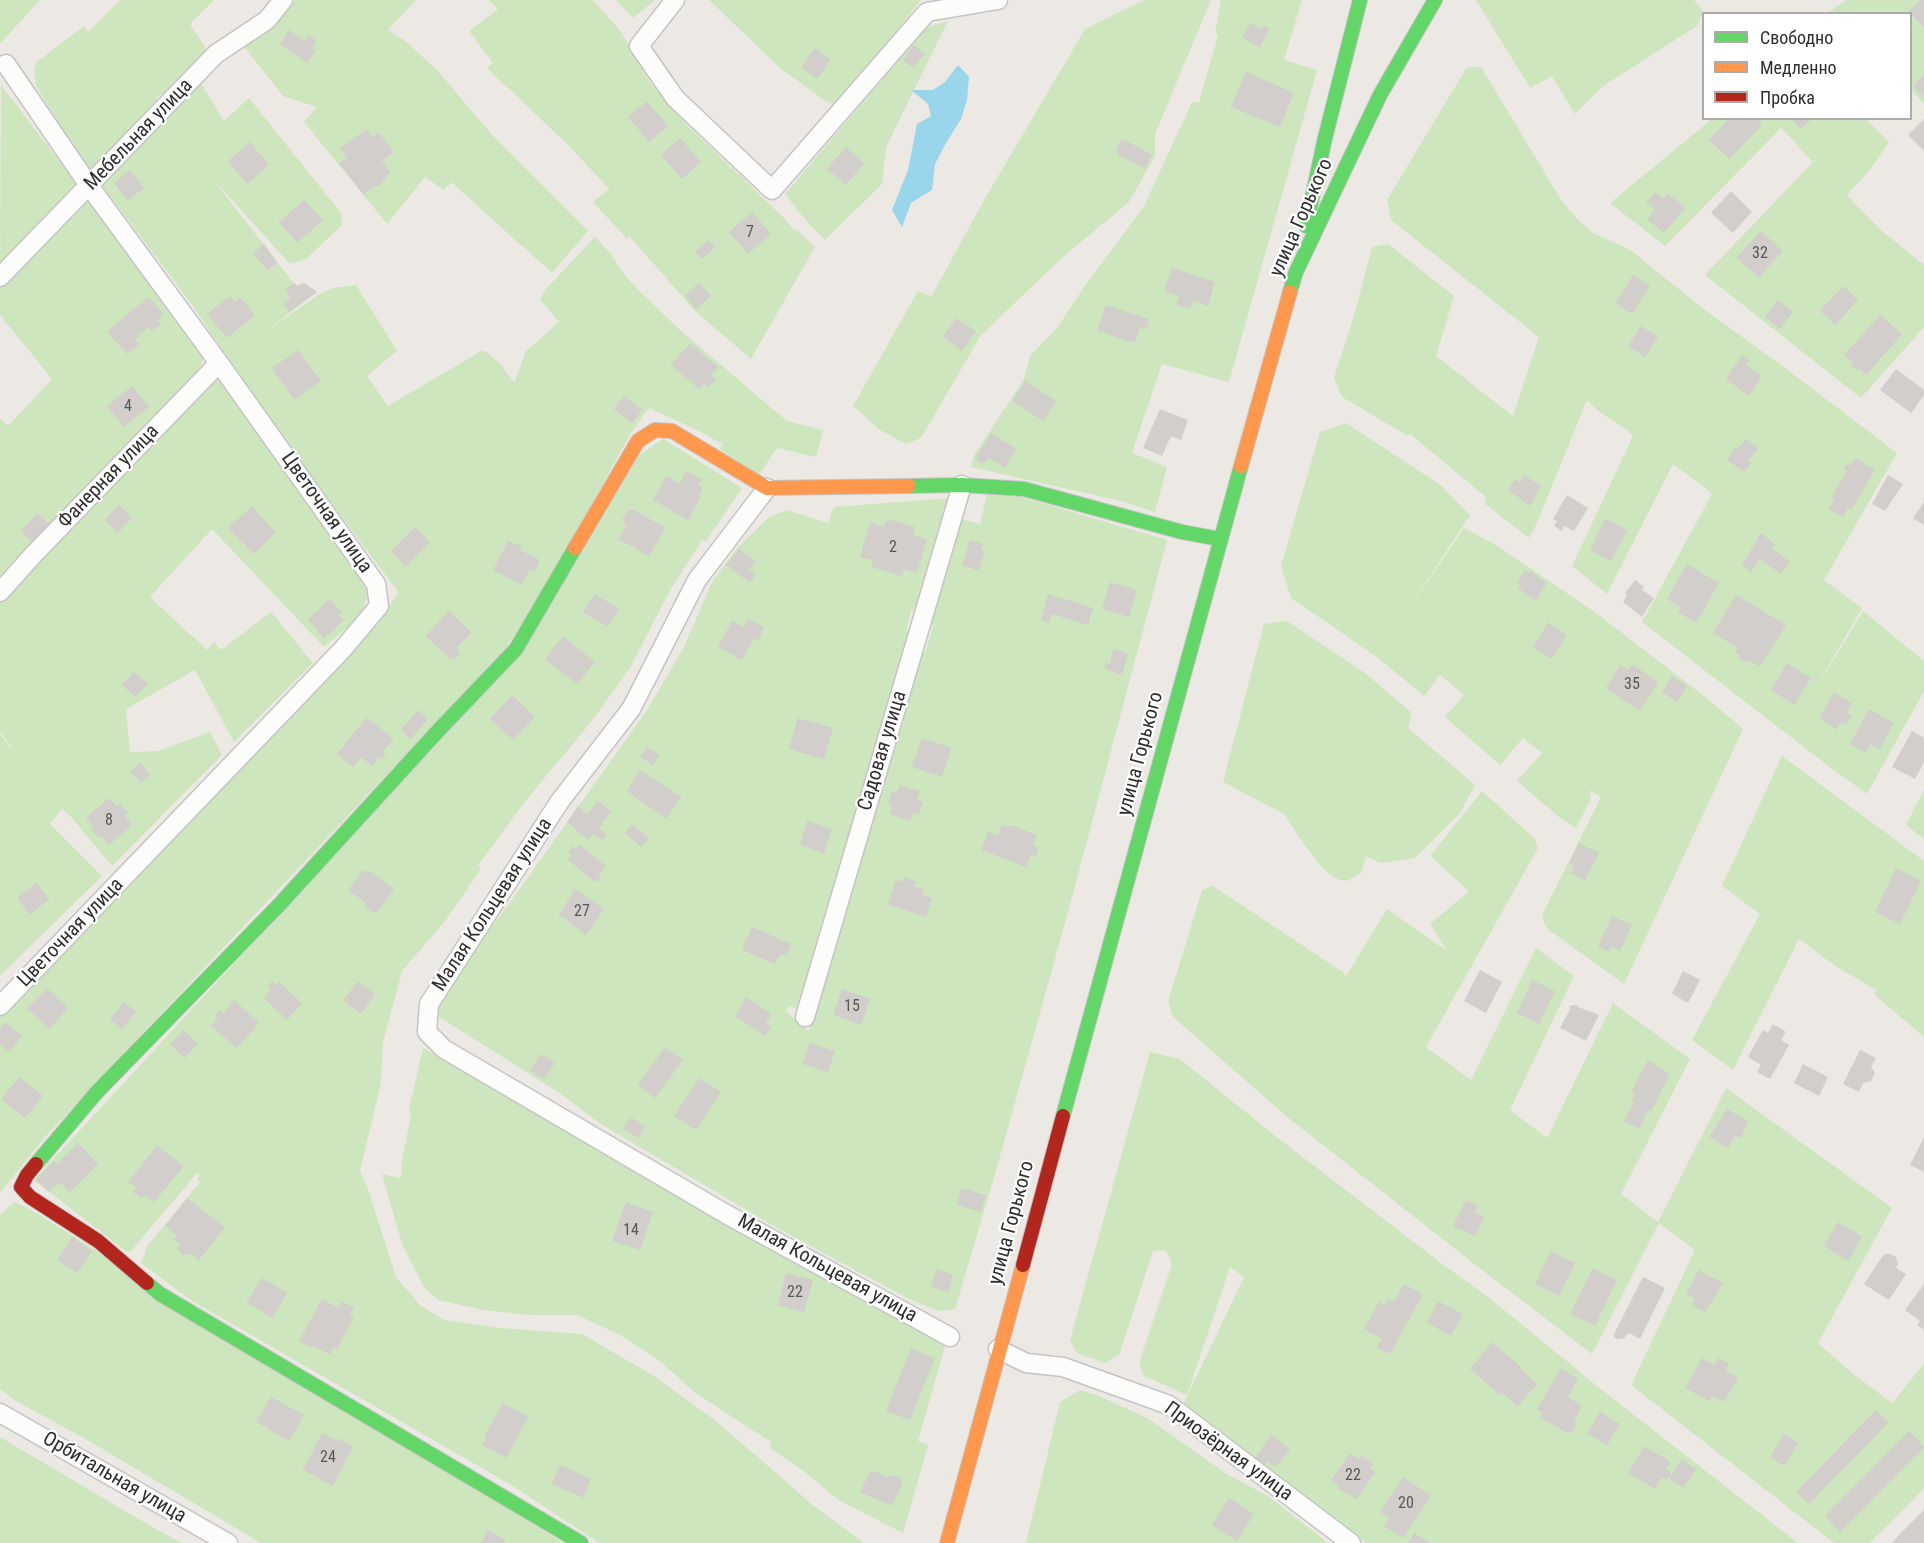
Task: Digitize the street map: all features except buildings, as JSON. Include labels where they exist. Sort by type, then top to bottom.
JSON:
[{"type":"street","name":"Мебельная улица","points":[[0,277],[90,187],[216,54],[267,21],[283,0]]},
{"type":"street","points":[[675,0],[639,46],[675,98],[772,190],[927,12],[998,0]]},
{"type":"street","points":[[1296,272],[1325,138],[1360,0]]},
{"type":"street","name":"улица Горького","points":[[946,1543],[1220,539],[1296,272],[1380,95],[1435,0]]},
{"type":"street","name":"Цветочная улица","points":[[0,1006],[342,650],[379,606],[376,584],[90,187],[6,64]]},
{"type":"street","name":"Фанерная улица","points":[[0,592],[219,363]]},
{"type":"street","points":[[581,1543],[458,1468],[316,1388],[160,1294],[98,1241],[30,1197],[21,1187],[27,1175],[97,1092],[279,905],[516,649],[638,441],[655,430],[672,431],[767,488],[962,485],[1024,489],[1182,532],[1220,539]]},
{"type":"street","name":"Садовая улица","points":[[805,1017],[962,485]]},
{"type":"street","name":"Малая Кольцевая улица","points":[[767,488],[697,580],[631,709],[560,801],[429,1004],[427,1032],[444,1049],[716,1208],[950,1337]]},
{"type":"street","name":"Приозёрная улица","points":[[998,1349],[1026,1363],[1063,1367],[1169,1405],[1351,1543]]},
{"type":"street","name":"Орбитальная улица","points":[[0,1413],[228,1543]]},
{"type":"green space","points":[[0,0],[40,0],[0,44]]},
{"type":"green space","points":[[120,0],[214,0],[190,24],[217,66],[189,78],[156,98],[164,111],[199,80],[224,121],[249,98],[341,213],[342,225],[306,259],[290,264],[212,178],[296,286],[304,283],[317,292],[258,337],[318,295],[333,288],[356,285],[397,351],[367,376],[388,406],[483,350],[500,363],[514,383],[526,351],[559,322],[540,299],[546,289],[595,237],[640,292],[681,331],[787,421],[823,430],[816,457],[777,448],[758,476],[720,449],[722,444],[649,408],[632,431],[521,632],[45,1137],[0,1193],[0,1017],[332,674],[375,625],[399,593],[280,435],[190,302],[71,144],[36,86],[34,68],[38,61],[84,26],[88,32]]},
{"type":"green space","points":[[295,0],[416,0],[388,30],[404,40],[438,71],[493,136],[588,231],[552,273],[451,182],[444,190],[425,177],[387,224],[304,122],[317,107],[283,96],[245,48],[264,26],[277,21]]},
{"type":"green space","points":[[489,0],[593,0],[621,32],[649,81],[684,122],[793,229],[815,247],[751,359],[696,312],[630,237],[627,239],[593,202],[609,189],[571,148],[487,68],[493,63],[469,31],[498,9]]},
{"type":"green space","points":[[616,0],[655,0],[633,18]]},
{"type":"green space","points":[[709,0],[921,0],[841,99],[832,104],[780,68]]},
{"type":"green space","points":[[1144,0],[1211,0],[1155,134],[1155,156],[1129,202],[1064,256],[981,335],[921,438],[906,444],[880,430],[853,406],[918,291],[931,297],[983,202],[1085,29]]},
{"type":"green space","points":[[1221,0],[1302,0],[1284,60],[1317,70],[1229,382],[1162,364],[1132,453],[1167,467],[1155,512],[1121,501],[971,467],[974,455],[1024,379],[1030,356],[1057,328],[1084,287],[1144,206],[1192,102],[1199,102],[1218,36],[1215,33]]},
{"type":"green space","points":[[1476,0],[1694,0],[1703,11],[1697,26],[1603,86],[1575,114],[1552,76],[1530,88]]},
{"type":"green space","points":[[1846,0],[1924,0],[1924,104],[1912,91],[1912,12],[1828,12]]},
{"type":"green space","points":[[948,21],[886,147],[882,184],[825,240],[785,194],[927,27]]},
{"type":"green space","points":[[1467,67],[1481,67],[1562,201],[1578,220],[1593,233],[1629,249],[1705,310],[1897,453],[1824,580],[1862,608],[1809,700],[1863,611],[1924,661],[1924,691],[1867,794],[1642,622],[1712,494],[1704,487],[1673,464],[1607,594],[1572,566],[1633,436],[1587,400],[1529,538],[1485,504],[1486,497],[1410,434],[1408,436],[1342,397],[1334,378],[1356,309],[1372,247],[1388,244],[1454,296],[1436,356],[1513,416],[1539,337],[1391,220],[1387,200]]},
{"type":"green space","points":[[1,85],[76,183],[0,265]]},
{"type":"green space","points":[[1711,120],[1867,120],[1889,142],[1869,171],[1847,195],[1882,231],[1924,265],[1924,327],[1861,398],[1705,275],[1813,162],[1781,128],[1665,246],[1610,203]]},
{"type":"green space","points":[[90,199],[205,353],[200,369],[0,582],[0,418],[8,426],[52,379],[0,315],[0,286],[78,206]]},
{"type":"green space","points":[[216,381],[223,382],[369,589],[364,608],[355,621],[324,647],[212,529],[150,597],[207,650],[214,642],[221,650],[271,612],[313,663],[234,742],[195,670],[126,709],[130,752],[158,751],[210,732],[222,755],[112,866],[62,809],[50,824],[102,876],[0,976],[0,734],[12,747],[0,732],[0,603],[78,518],[209,385]]},
{"type":"green space","points":[[1346,423],[1442,486],[1470,515],[1401,621],[1464,528],[1496,545],[1596,613],[1743,729],[1624,984],[1549,930],[1542,915],[1601,797],[1589,790],[1591,799],[1576,828],[1560,818],[1517,781],[1542,753],[1523,738],[1500,765],[1445,717],[1464,695],[1440,675],[1424,696],[1377,657],[1291,598],[1281,566],[1320,432]]},
{"type":"green space","points":[[663,439],[742,488],[706,541],[702,540],[668,594],[630,668],[591,722],[527,799],[478,865],[481,869],[445,921],[402,971],[383,1042],[381,1083],[360,1171],[396,1277],[421,1306],[445,1320],[500,1328],[582,1334],[654,1376],[716,1421],[814,1506],[864,1543],[599,1543],[513,1486],[194,1302],[141,1263],[148,1245],[200,1182],[197,1179],[199,1175],[197,1173],[131,1251],[127,1252],[34,1180],[450,730],[634,459]]},
{"type":"green space","points":[[987,495],[1022,497],[1167,540],[1070,905],[955,1309],[938,1311],[907,1298],[779,1229],[636,1145],[598,1122],[561,1094],[430,1011],[432,1004],[509,904],[647,710],[684,647],[712,582],[737,548],[769,517],[787,510],[828,523],[834,507],[951,498],[918,611],[911,610],[907,628],[909,644],[817,939],[802,995],[796,1009],[789,1006],[786,1011],[809,1031],[916,659],[926,651],[933,626],[928,622],[961,519],[980,524]]},
{"type":"green space","points":[[1287,621],[1365,673],[1412,713],[1408,728],[1475,785],[1460,813],[1415,858],[1380,863],[1366,856],[1361,873],[1347,881],[1337,879],[1323,869],[1284,814],[1223,782],[1264,624]]},
{"type":"green space","points":[[1782,756],[1924,861],[1924,1037],[1875,995],[1876,990],[1837,967],[1799,939],[1733,1070],[1692,1040],[1760,914],[1722,886]]},
{"type":"green space","points":[[1924,790],[1924,839],[1906,825]]},
{"type":"green space","points":[[1482,791],[1534,838],[1538,848],[1426,1047],[1471,1080],[1536,948],[1574,976],[1510,1110],[1547,1138],[1613,1003],[1690,1059],[1621,1194],[1658,1222],[1726,1088],[1892,1208],[1818,1343],[1852,1373],[1892,1403],[1924,1364],[1924,1488],[1870,1543],[1834,1543],[1631,1385],[1695,1250],[1659,1223],[1592,1354],[1286,1116],[1173,1017],[1168,1001],[1202,890],[1213,886],[1344,973],[1345,978],[1387,909],[1447,951],[1430,924],[1469,891],[1430,856]]},
{"type":"green space","points":[[423,1048],[947,1339],[918,1441],[928,1445],[903,1533],[840,1501],[770,1448],[771,1442],[694,1392],[660,1361],[620,1335],[577,1315],[530,1315],[483,1310],[438,1300],[424,1287],[402,1244],[382,1174],[401,1178],[402,1160],[411,1115],[409,1109]]},
{"type":"green space","points":[[1150,1052],[1180,1059],[1274,1135],[1487,1296],[1602,1390],[1798,1543],[1366,1543],[1183,1405],[1244,1277],[1230,1267],[1187,1395],[1144,1376],[1139,1363],[1172,1264],[1166,1250],[1153,1251],[1119,1355],[1105,1363],[1077,1353],[1070,1340]]},
{"type":"green space","points":[[14,1202],[28,1208],[563,1543],[261,1543],[89,1441],[16,1401],[0,1389],[0,1215]]},
{"type":"green space","points":[[1080,1390],[1097,1395],[1149,1419],[1225,1473],[1268,1496],[1328,1543],[1026,1543],[1060,1402]]},
{"type":"green space","points":[[0,1437],[154,1528],[182,1543],[0,1543]]},
{"type":"water","points":[[958,65],[969,77],[967,100],[961,119],[935,164],[932,190],[911,203],[902,227],[892,210],[908,170],[917,124],[931,116],[928,104],[911,90],[933,90],[945,82]]},
{"type":"traffic: fast","points":[[1306,226],[1325,138],[1360,0]]},
{"type":"traffic: fast","points":[[1290,292],[1296,272],[1380,95],[1435,0]]},
{"type":"traffic: fast","points":[[1063,1116],[1241,466]]},
{"type":"traffic: fast","points":[[909,486],[962,485],[1024,489],[1182,532],[1220,539]]},
{"type":"traffic: fast","points":[[36,1164],[97,1092],[279,905],[516,649],[575,548]]},
{"type":"traffic: fast","points":[[147,1283],[160,1294],[581,1543]]},
{"type":"traffic: slow","points":[[1241,466],[1290,292]]},
{"type":"traffic: slow","points":[[575,548],[638,441],[655,430],[672,431],[767,488],[909,486]]},
{"type":"traffic: slow","points":[[947,1543],[1023,1265]]},
{"type":"traffic: jam","points":[[1023,1265],[1063,1116]]},
{"type":"traffic: jam","points":[[36,1164],[21,1187],[30,1197],[98,1241],[147,1283]]}]
